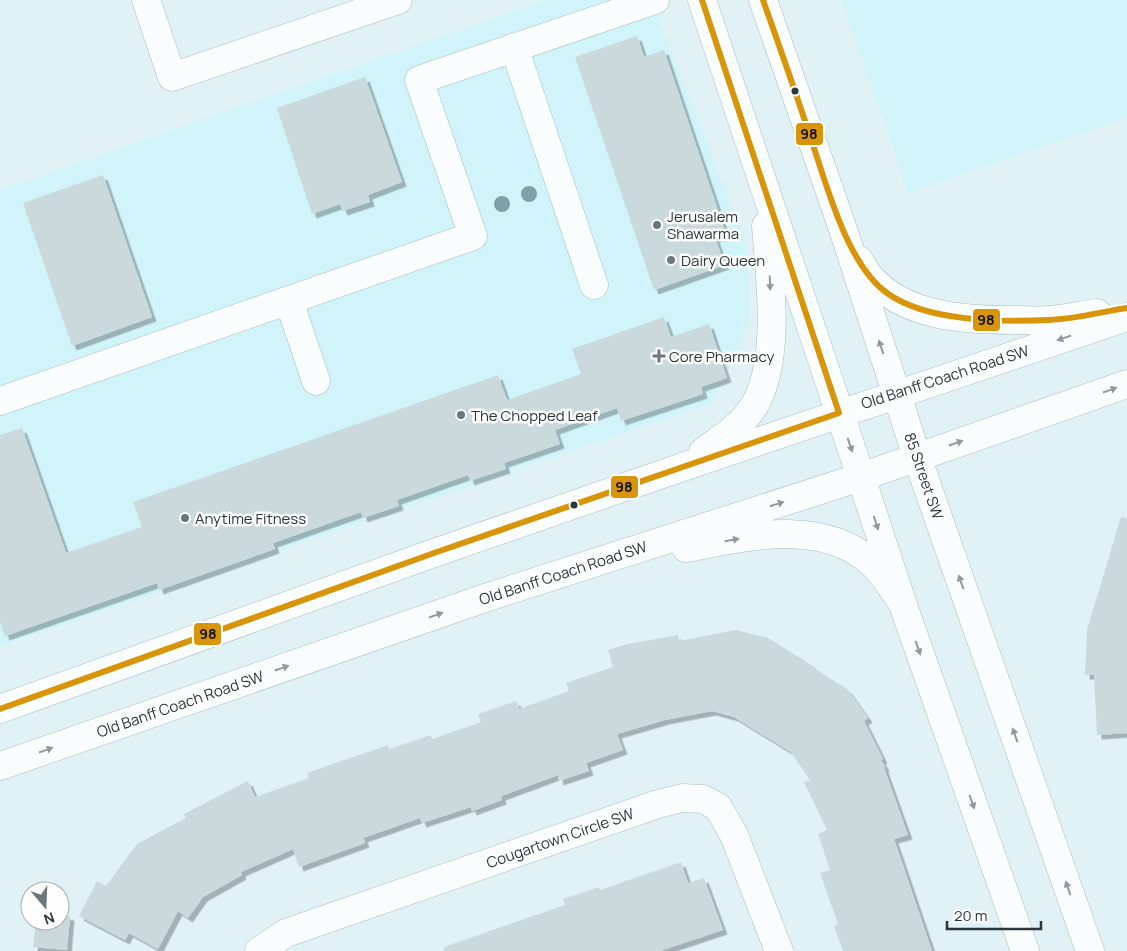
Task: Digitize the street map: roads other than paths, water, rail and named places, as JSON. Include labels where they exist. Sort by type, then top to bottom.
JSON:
[{"type":"main road","points":[[146,0],[172,77],[398,0]]},
{"type":"main road","points":[[0,401],[473,236],[419,80],[656,0]]},
{"type":"main road","points":[[702,0],[902,602],[1025,951]]},
{"type":"main road","name":"85 Street SW","points":[[763,0],[844,232],[896,394],[1090,951]]},
{"type":"main road","points":[[514,47],[594,285]]},
{"type":"main road","points":[[674,470],[702,453],[742,421],[752,410],[765,382],[770,352],[771,304],[770,269],[762,182]]},
{"type":"main road","points":[[844,232],[868,275],[887,293],[926,310],[950,316],[980,320],[1050,320],[1127,308]]},
{"type":"main road","points":[[289,301],[316,381]]},
{"type":"main road","name":"Old Banff Coach Road SW","points":[[0,709],[434,553],[838,413],[1127,316]]},
{"type":"main road","name":"Old Banff Coach Road SW","points":[[0,766],[479,600],[861,477],[1127,384]]},
{"type":"main road","points":[[581,566],[758,535],[795,534],[819,536],[840,542],[859,552],[882,574],[902,602]]},
{"type":"main road","name":"Cougartown Circle SW","points":[[259,951],[286,933],[658,804],[682,798],[703,799],[718,808],[734,835],[779,951]]},
{"type":"place","name":"Jerusalem Shawarma","points":[[657,225]]},
{"type":"place","name":"Dairy Queen","points":[[671,260]]},
{"type":"place","name":"Core Pharmacy","points":[[659,356]]},
{"type":"place","name":"The Chopped Leaf","points":[[461,415]]},
{"type":"place","name":"Anytime Fitness","points":[[185,518]]}]
